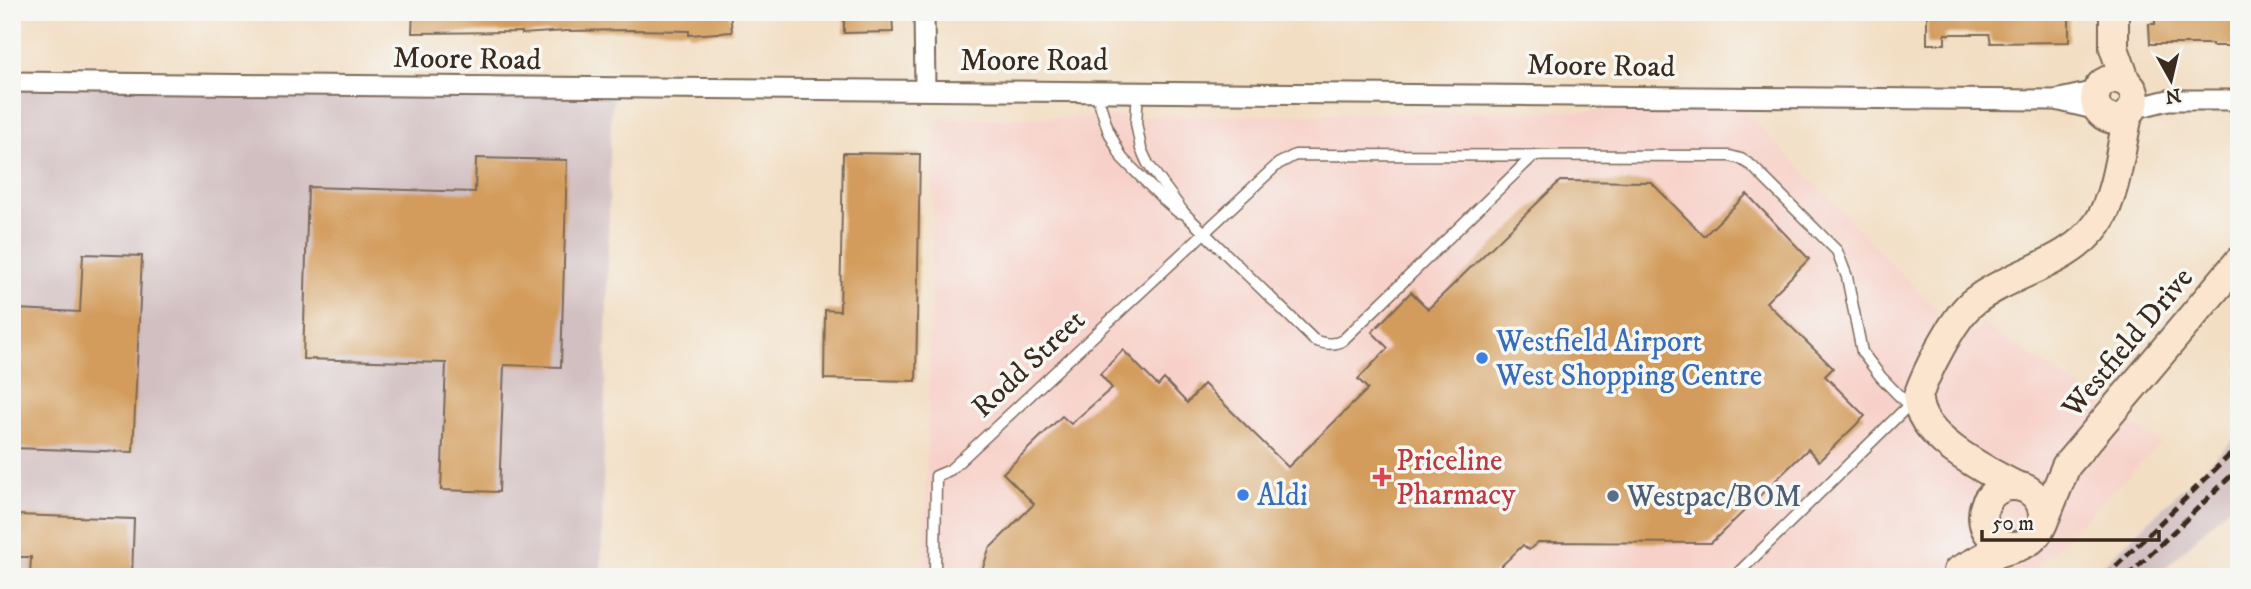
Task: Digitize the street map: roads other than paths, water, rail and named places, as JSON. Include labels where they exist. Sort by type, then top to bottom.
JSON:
[{"type":"main road","points":[[2021,545],[2010,546],[1995,541],[1987,533],[1975,490],[1948,444],[1922,415],[1913,400],[1954,326],[1969,305],[2075,247],[2098,223],[2111,196],[2114,177],[2114,12]]},
{"type":"main road","name":"Westfield Drive","points":[[2043,523],[2066,466],[2239,261]]},
{"type":"main road","points":[[1948,444],[1970,460],[2029,490],[2039,499],[2043,511],[2043,523],[2037,535],[2021,545],[1994,553],[1956,574]]},
{"type":"main road","name":"Westfield Drive","points":[[2017,486],[2066,466]]},
{"type":"main road","points":[[1956,574],[1983,518],[1985,504],[1993,493],[2005,487],[2017,486]]},
{"type":"street","points":[[924,12],[925,89]]},
{"type":"street","name":"Moore Road","points":[[12,82],[538,89],[925,89],[2239,100]]},
{"type":"lane","points":[[1096,91],[1108,131],[1122,158],[1163,199],[1178,212],[1184,213]]},
{"type":"lane","points":[[1138,91],[1136,123],[1142,149],[1148,164],[1184,213],[1314,340],[1324,344],[1338,344],[1534,155]]},
{"type":"lane","name":"Rodd Street","points":[[935,577],[936,476],[950,470],[1278,163],[1295,155],[1730,156],[1741,159],[1766,179],[1837,251],[1847,277],[1862,352],[1881,377],[1913,400]]},
{"type":"lane","points":[[1734,577],[1913,400]]},
{"type":"railway","points":[[2105,577],[2239,446]]},
{"type":"railway","points":[[2127,577],[2239,468]]},
{"type":"place","name":"Westfield Airport West Shopping Centre","points":[[1482,358]]},
{"type":"place","name":"Priceline Pharmacy","points":[[1382,477]]},
{"type":"place","name":"Aldi","points":[[1243,495]]},
{"type":"place","name":"Westpac/BOM","points":[[1613,496]]}]
